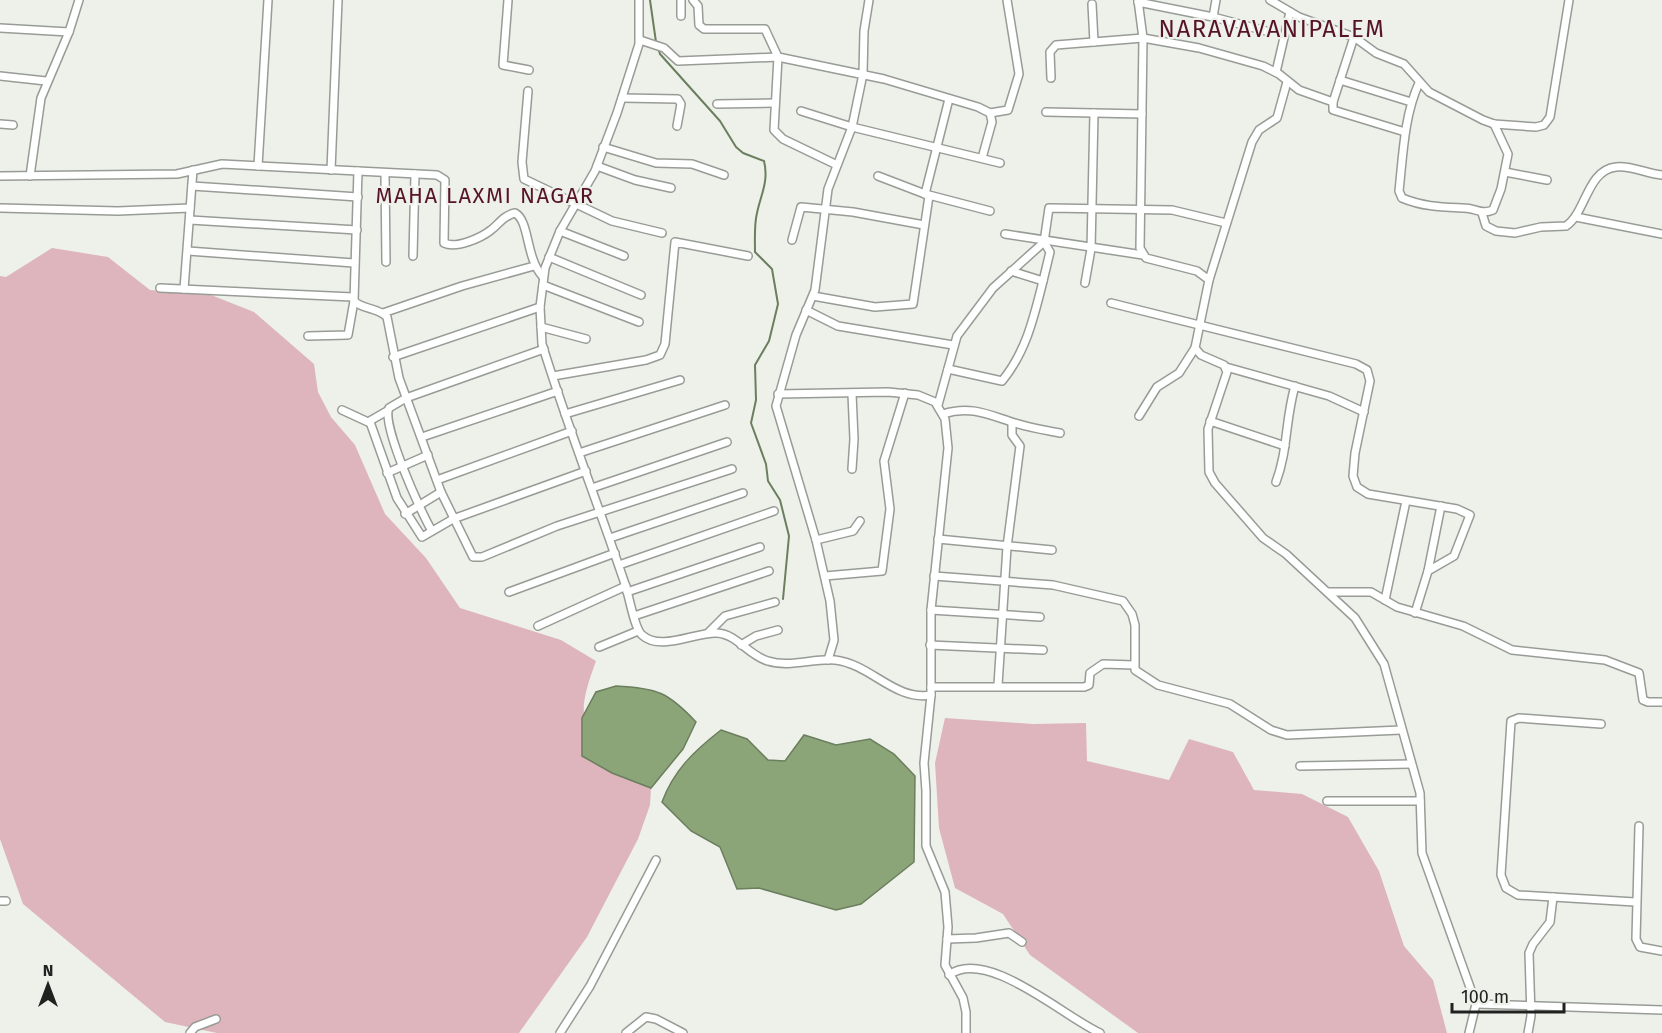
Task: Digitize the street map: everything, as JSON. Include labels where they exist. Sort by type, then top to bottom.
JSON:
[{"type":"street","points":[[30,176],[36,119],[46,81],[69,32],[79,0]]},
{"type":"street","points":[[258,166],[268,0]]},
{"type":"street","points":[[331,170],[338,0]]},
{"type":"street","points":[[508,0],[502,63],[507,67],[529,70]]},
{"type":"street","points":[[639,0],[640,39],[622,98],[597,166],[574,203],[549,256],[543,277],[540,307],[544,349],[620,565],[639,631],[644,637],[662,641],[708,633],[724,634],[769,662],[828,660],[855,666],[903,693],[922,697],[931,691],[998,685],[1084,687],[1089,685],[1090,673],[1103,664],[1134,665]]},
{"type":"street","points":[[681,0],[681,16]]},
{"type":"street","points":[[693,0],[698,6],[701,27],[710,30],[765,29],[778,57],[774,127],[779,136],[837,165]]},
{"type":"street","points":[[828,660],[833,646],[834,629],[825,576],[778,413],[778,394],[796,335],[813,296],[820,269],[825,209],[837,165],[852,127],[863,74],[864,31],[869,0]]},
{"type":"street","points":[[640,39],[658,45],[675,60],[681,62],[778,57],[863,74],[990,113],[1008,110],[1019,74],[1007,0]]},
{"type":"street","points":[[1213,17],[1216,0]]},
{"type":"street","points":[[1270,0],[1290,12],[1354,37],[1376,53],[1408,67],[1419,83],[1432,94],[1494,124],[1536,127],[1549,120],[1569,0]]},
{"type":"street","points":[[1143,255],[1140,248],[1140,209],[1143,38],[1138,1],[1266,31]]},
{"type":"street","points":[[1092,4],[1094,42]]},
{"type":"street","points":[[1276,72],[1290,12]]},
{"type":"street","points":[[0,28],[69,32]]},
{"type":"street","points":[[1354,37],[1332,109],[1335,112],[1406,132]]},
{"type":"street","points":[[1051,78],[1050,52],[1053,46],[1143,38],[1224,53],[1276,72],[1287,82],[1308,94],[1334,102]]},
{"type":"street","points":[[0,76],[46,81]]},
{"type":"street","points":[[1340,80],[1411,102]]},
{"type":"street","points":[[1139,416],[1157,387],[1179,373],[1195,348],[1209,280],[1252,142],[1259,130],[1277,118],[1287,82]]},
{"type":"street","points":[[1419,83],[1411,102],[1406,132],[1399,191],[1402,198],[1443,209],[1466,208],[1482,213],[1494,209],[1505,172],[1507,150],[1494,124]]},
{"type":"street","points":[[528,91],[523,177],[622,225],[662,233]]},
{"type":"street","points":[[622,98],[678,99],[681,104],[677,126]]},
{"type":"street","points":[[813,296],[875,307],[913,304],[916,300],[927,195],[935,147],[949,99]]},
{"type":"street","points":[[717,104],[776,103]]},
{"type":"street","points":[[801,111],[852,127],[1000,163]]},
{"type":"street","points":[[1046,112],[1142,114]]},
{"type":"street","points":[[982,158],[992,122],[990,113]]},
{"type":"street","points":[[1085,283],[1091,249],[1094,113]]},
{"type":"street","points":[[0,124],[13,125]]},
{"type":"street","points":[[603,147],[656,163],[692,164],[724,175]]},
{"type":"street","points":[[0,176],[166,175],[193,171],[210,165],[437,176],[445,180],[443,238],[446,244],[455,245],[482,235],[508,215],[515,213],[521,217],[525,226],[534,266],[543,277]]},
{"type":"street","points":[[597,166],[634,180],[671,188]]},
{"type":"street","points":[[1482,213],[1485,223],[1491,229],[1515,233],[1541,227],[1566,226],[1576,217],[1588,191],[1614,167],[1662,175]]},
{"type":"street","points":[[184,289],[193,171]]},
{"type":"street","points":[[308,336],[348,335],[354,299],[358,171]]},
{"type":"street","points":[[1505,172],[1547,180]]},
{"type":"street","points":[[385,174],[386,262]]},
{"type":"street","points":[[413,256],[415,174]]},
{"type":"street","points":[[878,176],[927,195],[990,211]]},
{"type":"street","points":[[192,186],[358,197]]},
{"type":"street","points":[[0,208],[118,211],[190,208]]},
{"type":"street","points":[[792,240],[799,208],[825,209],[924,225]]},
{"type":"street","points":[[948,369],[1002,381],[1011,370],[1031,332],[1050,252],[1044,242],[1049,208],[1172,210],[1226,223]]},
{"type":"street","points":[[1576,217],[1662,234]]},
{"type":"street","points":[[190,220],[357,230]]},
{"type":"street","points":[[560,231],[624,256]]},
{"type":"street","points":[[1005,234],[1044,242],[1143,255],[1152,261],[1197,271],[1209,280]]},
{"type":"street","points":[[553,376],[645,360],[660,355],[665,344],[675,242],[748,256]]},
{"type":"street","points":[[938,405],[953,345],[960,332],[993,288],[1044,242]]},
{"type":"street","points":[[188,251],[354,263]]},
{"type":"street","points":[[549,256],[641,295]]},
{"type":"street","points":[[354,299],[358,305],[383,313],[462,286],[534,266]]},
{"type":"street","points":[[1011,271],[1043,281]]},
{"type":"street","points":[[543,285],[639,322]]},
{"type":"street","points":[[160,288],[354,299]]},
{"type":"street","points":[[1110,303],[1200,323],[1364,367],[1370,374],[1370,381],[1355,453],[1354,484],[1368,494],[1465,511],[1470,518],[1454,556],[1428,571]]},
{"type":"street","points":[[393,357],[540,307]]},
{"type":"street","points":[[806,310],[838,326],[953,345]]},
{"type":"street","points":[[383,313],[389,324],[393,357],[406,398],[436,480],[471,555],[478,558],[600,512],[732,469]]},
{"type":"street","points":[[541,327],[586,339]]},
{"type":"street","points":[[1195,348],[1198,354],[1226,367],[1329,396],[1364,412]]},
{"type":"street","points":[[342,410],[360,420],[370,422],[387,411],[394,403],[544,349]]},
{"type":"street","points":[[1226,367],[1226,375],[1210,421],[1207,463],[1215,483],[1263,538],[1286,554],[1355,618],[1377,649],[1387,674],[1420,801],[1422,853],[1476,1004],[1469,1033]]},
{"type":"street","points":[[566,414],[680,380]]},
{"type":"street","points":[[1276,482],[1283,463],[1286,419],[1295,386]]},
{"type":"street","points":[[422,437],[558,391]]},
{"type":"street","points":[[778,394],[905,393],[926,397],[938,405],[943,414],[948,448],[931,610],[931,691],[924,764],[926,846],[945,892],[947,939],[945,965],[965,1005],[966,1033]]},
{"type":"street","points":[[825,576],[882,571],[890,509],[884,464],[905,393]]},
{"type":"street","points":[[852,394],[854,438],[852,469]]},
{"type":"street","points":[[579,453],[725,405]]},
{"type":"street","points":[[943,414],[958,410],[980,411],[1012,423],[1060,434]]},
{"type":"street","points":[[387,411],[387,420],[403,465],[418,505],[432,531]]},
{"type":"street","points":[[1210,421],[1285,446]]},
{"type":"street","points":[[370,422],[387,473],[405,514],[422,537],[453,519],[586,471]]},
{"type":"street","points":[[998,685],[1007,547],[1020,446],[1012,435],[1012,423]]},
{"type":"street","points":[[436,480],[572,431]]},
{"type":"street","points":[[592,488],[727,442]]},
{"type":"street","points":[[387,473],[428,455]]},
{"type":"street","points":[[405,514],[441,492]]},
{"type":"street","points":[[609,538],[742,493]]},
{"type":"street","points":[[1385,600],[1406,501]]},
{"type":"street","points":[[1414,613],[1428,571],[1441,507]]},
{"type":"street","points":[[620,565],[774,511]]},
{"type":"street","points":[[816,540],[853,531],[860,522]]},
{"type":"street","points":[[938,539],[1052,550]]},
{"type":"street","points":[[538,626],[627,589],[760,547]]},
{"type":"street","points":[[509,592],[615,553]]},
{"type":"street","points":[[634,616],[769,571]]},
{"type":"street","points":[[934,576],[1053,585],[1123,601],[1132,614],[1135,625],[1134,665],[1139,675],[1158,685],[1230,704],[1279,733],[1305,736],[1401,730]]},
{"type":"street","points":[[1328,592],[1365,591],[1414,613],[1463,626],[1517,652],[1592,658],[1633,668],[1639,673],[1643,700],[1662,702]]},
{"type":"street","points":[[708,633],[725,616],[775,602]]},
{"type":"street","points":[[931,610],[1040,617]]},
{"type":"street","points":[[741,645],[756,636],[778,630]]},
{"type":"street","points":[[599,647],[639,631]]},
{"type":"street","points":[[930,645],[1044,650]]},
{"type":"street","points":[[1601,724],[1519,718],[1511,721],[1501,875],[1506,888],[1511,893],[1635,902]]},
{"type":"street","points":[[1300,766],[1411,764]]},
{"type":"street","points":[[1327,801],[1420,801]]},
{"type":"street","points":[[1639,826],[1635,902],[1637,944],[1645,949],[1662,951]]},
{"type":"street","points":[[560,1033],[596,977],[656,860]]},
{"type":"street","points":[[1528,1033],[1531,1006],[1529,953],[1550,922],[1553,897]]},
{"type":"street","points":[[947,939],[1012,933],[1022,942]]},
{"type":"street","points":[[949,975],[965,968],[994,972],[1100,1033]]},
{"type":"street","points":[[1476,1004],[1662,1010]]},
{"type":"street","points":[[626,1033],[646,1017],[683,1033]]},
{"type":"street","points":[[190,1033],[195,1027],[216,1019]]},
{"type":"shaded area","points":[[52,248],[108,257],[150,290],[211,295],[254,312],[314,364],[318,392],[331,417],[355,445],[385,514],[426,558],[460,608],[561,640],[596,661],[585,696],[584,709],[588,730],[612,773],[651,788],[650,805],[638,839],[587,937],[519,1033],[217,1033],[165,1022],[23,904],[0,839],[0,276],[6,277]]},
{"type":"shaded area","points":[[616,686],[642,688],[661,694],[677,704],[696,722],[683,749],[651,788],[612,773],[582,756],[582,718],[596,692]]},
{"type":"shaded area","points":[[945,718],[1033,724],[1086,723],[1087,761],[1169,780],[1189,739],[1233,752],[1254,790],[1302,794],[1348,817],[1379,871],[1404,946],[1433,980],[1447,1033],[1138,1033],[1030,955],[1003,914],[955,888],[939,828],[935,763]]},
{"type":"shaded area","points":[[721,730],[747,739],[768,760],[785,761],[804,735],[836,745],[870,739],[894,754],[915,776],[914,862],[861,904],[836,910],[759,888],[737,889],[720,847],[691,831],[662,802],[672,780],[686,762]]},
{"type":"waterway","points":[[650,0],[656,42]]},
{"type":"waterway","points":[[658,48],[660,54],[720,121],[736,147],[743,153],[764,161],[765,181],[756,218],[755,252],[772,269],[778,304],[769,341],[755,365],[756,400],[751,423],[766,464],[768,481],[780,500],[789,536],[783,599]]},
{"type":"district","name":"NARAVAVANIPALEM","points":[[1272,29]]},
{"type":"district","name":"MAHA LAXMI NAGAR","points":[[485,195]]}]
